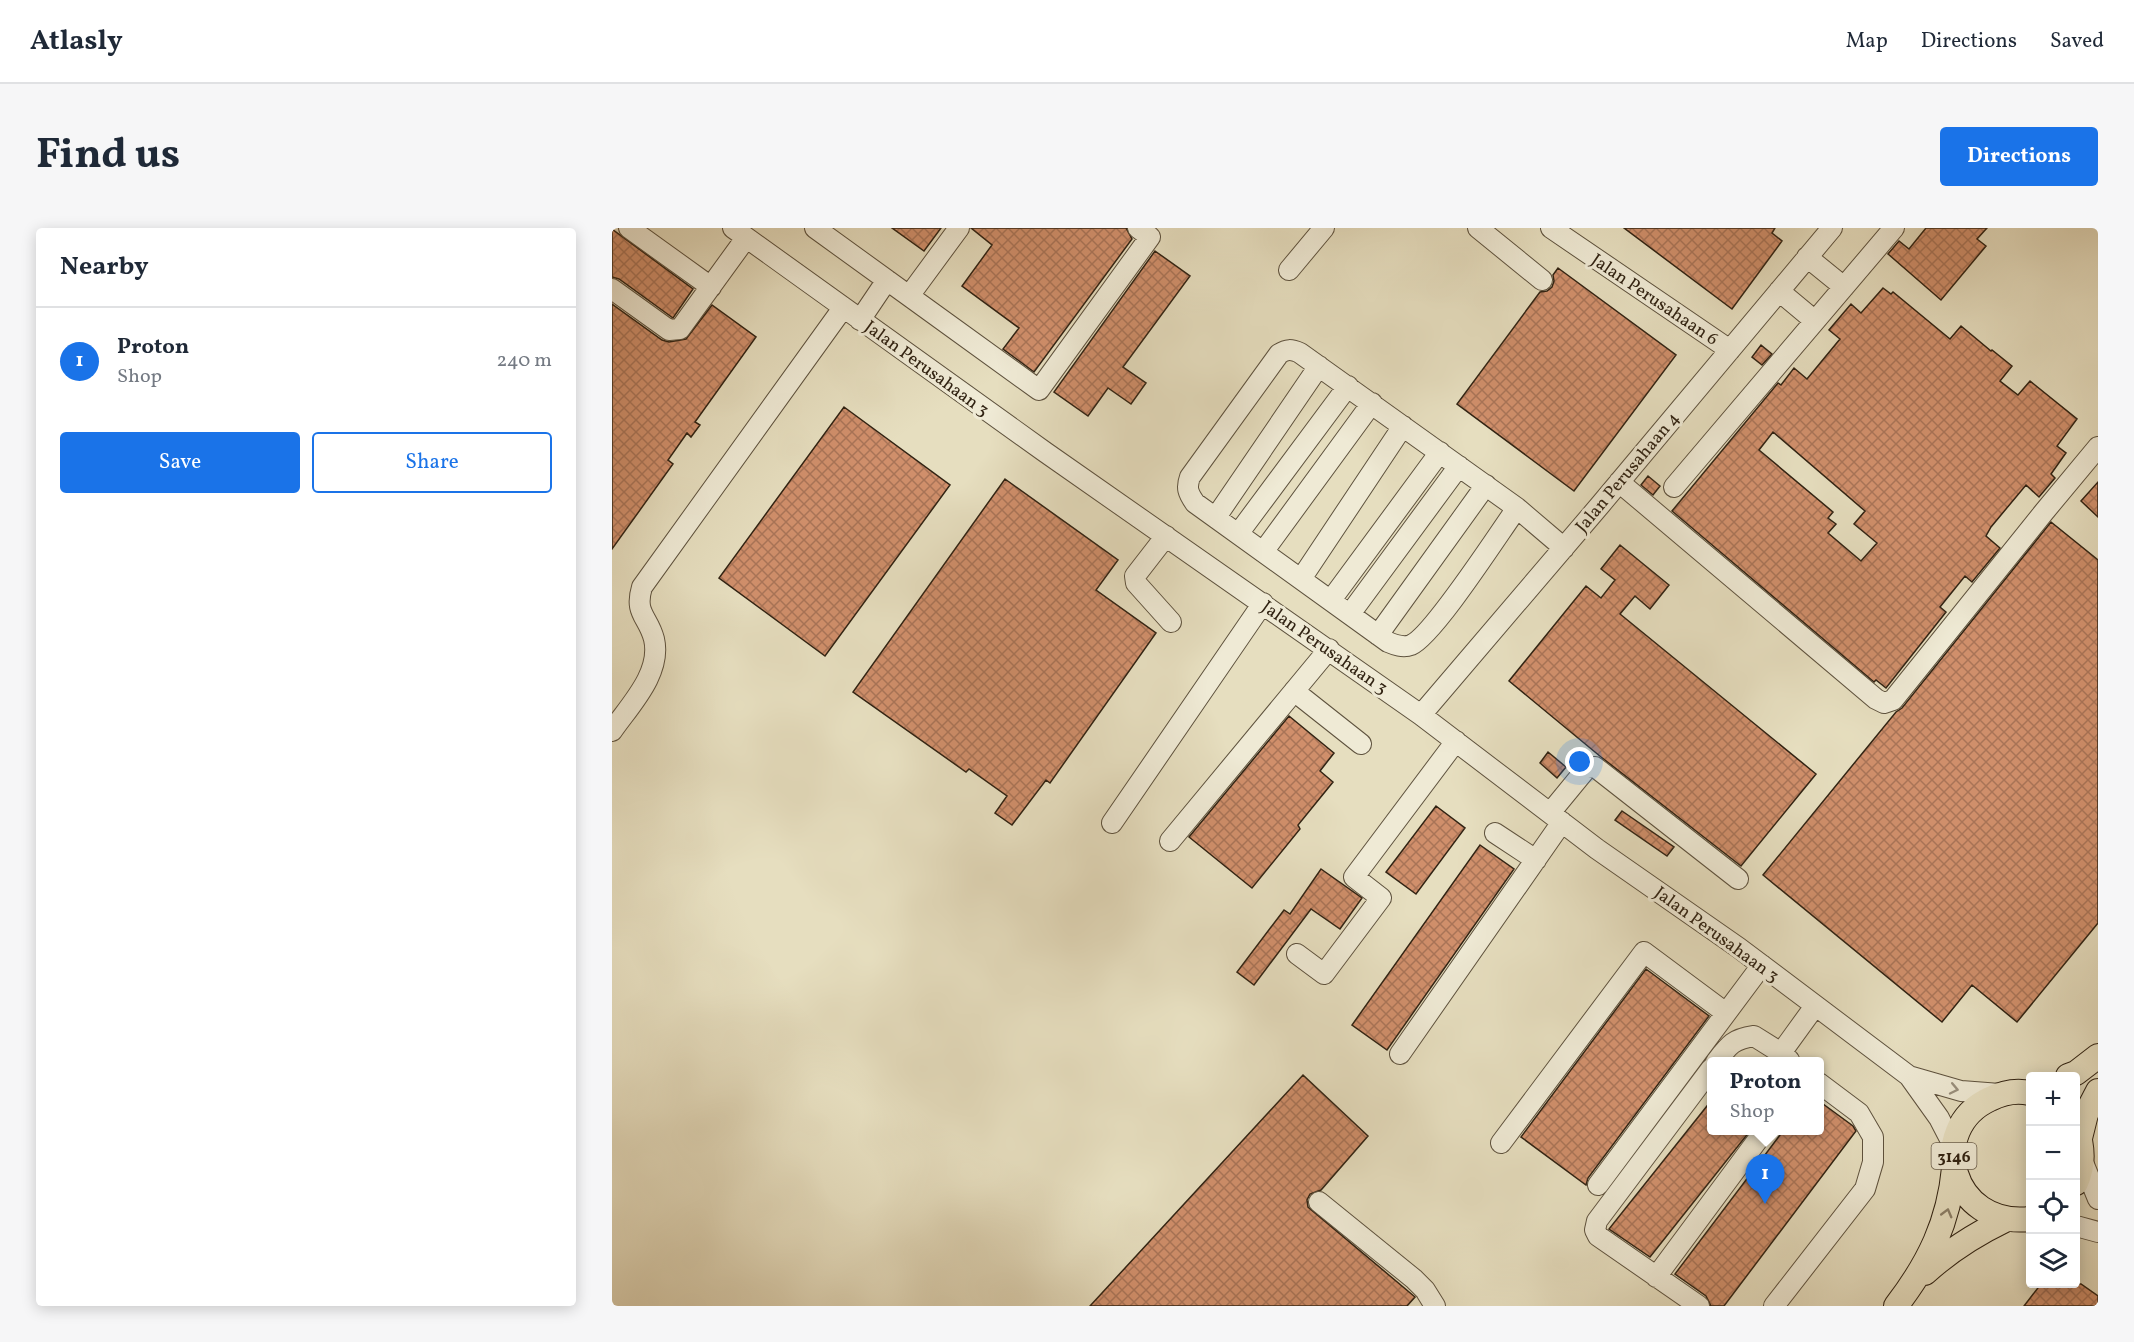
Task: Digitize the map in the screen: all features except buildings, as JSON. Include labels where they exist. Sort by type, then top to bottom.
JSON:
[{"type":"main road","points":[[2077,1072],[2098,1056]]},
{"type":"main road","points":[[2080,1142],[2086,1114],[2098,1091]]},
{"type":"main road","name":"3146","points":[[1896,1306],[1932,1251],[1944,1224],[1952,1195],[1954,1156],[1959,1129],[1969,1114],[1983,1102],[2000,1094],[2026,1092]]},
{"type":"main road","name":"3146","points":[[1954,1156],[1960,1185],[1971,1201],[1987,1213],[2005,1220],[2026,1219]]},
{"type":"main road","name":"3146","points":[[1912,1284],[1942,1257],[1966,1240],[2005,1220]]},
{"type":"street","points":[[628,228],[711,287]]},
{"type":"street","points":[[815,228],[1039,390],[1150,237],[1138,228]]},
{"type":"street","points":[[909,296],[959,228]]},
{"type":"street","points":[[1289,270],[1324,228]]},
{"type":"street","points":[[1479,228],[1542,280]]},
{"type":"street","name":"Jalan Perusahaan 6","points":[[1551,228],[1730,350]]},
{"type":"street","name":"Jalan Perusahaan 4","points":[[1421,715],[1620,482],[1832,228]]},
{"type":"street","points":[[1674,487],[1894,228]]},
{"type":"street","points":[[612,290],[669,330],[680,329],[711,287],[740,233]]},
{"type":"street","name":"Jalan Perusahaan 3","points":[[740,233],[1421,715],[1556,818],[1762,965],[1909,1076]]},
{"type":"street","points":[[1807,257],[1844,287]]},
{"type":"street","points":[[860,320],[887,280]]},
{"type":"street","points":[[1779,291],[1815,321]]},
{"type":"street","points":[[612,731],[648,679],[656,657],[654,639],[641,613],[638,600],[642,587],[843,308]]},
{"type":"street","points":[[1517,508],[1435,623],[1411,645],[1399,646],[1378,635],[1195,502],[1188,493],[1187,484],[1279,354],[1286,350],[1293,350],[1486,485],[1517,508],[1564,548]]},
{"type":"street","points":[[1216,517],[1319,366]]},
{"type":"street","points":[[1238,534],[1347,386]]},
{"type":"street","points":[[1263,552],[1372,404]]},
{"type":"street","points":[[1300,579],[1403,426]]},
{"type":"street","points":[[1620,482],[1876,699],[1884,703],[1893,700],[2043,512],[2098,447]]},
{"type":"street","points":[[1331,600],[1440,452]]},
{"type":"street","points":[[1350,614],[1459,466]]},
{"type":"street","points":[[1378,635],[1486,485]]},
{"type":"street","points":[[1166,536],[1135,576],[1136,583],[1171,622]]},
{"type":"street","points":[[1112,823],[1263,603]]},
{"type":"street","points":[[1170,841],[1329,649]]},
{"type":"street","points":[[1294,691],[1361,744]]},
{"type":"street","points":[[1297,954],[1324,974],[1374,908],[1381,898],[1354,877],[1456,741]]},
{"type":"street","points":[[1401,1054],[1536,860],[1556,818],[1587,768],[1595,768],[1738,879]]},
{"type":"street","points":[[1495,833],[1536,860]]},
{"type":"street","points":[[1501,1143],[1644,952],[1726,1013]]},
{"type":"street","points":[[1598,1185],[1762,965]]},
{"type":"street","points":[[1787,1057],[1815,1006]]},
{"type":"street","points":[[1720,1057],[1728,1046],[1739,1038],[1754,1036],[1785,1057]]},
{"type":"street","points":[[1699,1306],[1598,1236],[1595,1230],[1598,1221],[1707,1074]]},
{"type":"street","points":[[1909,1076],[1961,1091],[2000,1094]]},
{"type":"street","points":[[1909,1076],[1939,1118],[1954,1156]]},
{"type":"street","points":[[1774,1306],[1865,1189],[1873,1162],[1873,1137],[1859,1113],[1824,1087]]},
{"type":"street","points":[[1656,1277],[1762,1135]]},
{"type":"street","points":[[2080,1157],[2098,1199]]},
{"type":"street","points":[[1319,1202],[1414,1279],[1425,1290],[1435,1306]]},
{"type":"street","points":[[2080,1227],[2098,1232]]},
{"type":"place","name":"Proton","points":[[1765,1204]]}]
